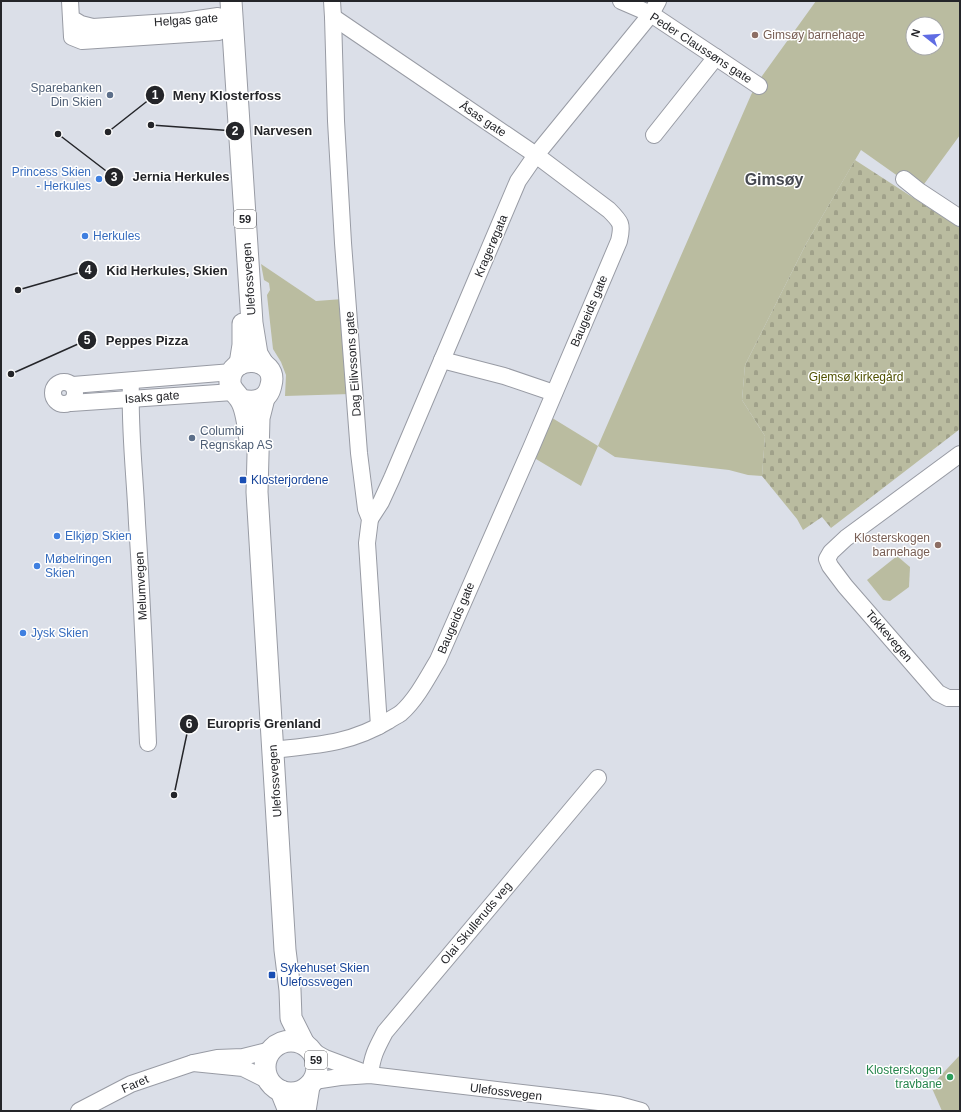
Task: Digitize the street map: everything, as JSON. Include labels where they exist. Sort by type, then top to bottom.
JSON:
[{"type":"main road","name":"Ulefossvegen","points":[[224,14],[252,323],[257,354],[263,364]]},
{"type":"main road","name":"Ulefossvegen","points":[[224,14],[224,88],[233,164],[238,225],[244,334],[236,382],[246,418],[257,492],[285,950],[290,990],[291,1018],[308,1047]]},
{"type":"main road","points":[[263,364],[250,360],[236,382],[246,402],[253,402],[264,398]]},
{"type":"main road","name":"59","points":[[263,364],[269,371],[272,378],[270,390],[264,398]]},
{"type":"main road","name":"Ulefossvegen","points":[[257,492],[259,418],[264,398]]},
{"type":"main road","name":"Ulefossvegen","points":[[275,1047],[285,950]]},
{"type":"main road","name":"59","points":[[289,1111],[275,1086],[266,1074],[265,1066],[267,1058],[275,1047],[286,1041],[295,1041],[308,1047],[316,1058],[317,1067],[311,1083],[305,1111]]},
{"type":"main road","name":"59","points":[[275,1086],[289,1093],[297,1092],[311,1083]]},
{"type":"street","points":[[70,1],[71,18]]},
{"type":"street","name":"Peder Claussøns gate","points":[[620,1],[655,7],[716,57],[759,86]]},
{"type":"street","name":"Kragerøgata","points":[[370,519],[381,502],[518,181],[536,155],[655,7]]},
{"type":"street","name":"Åsas gate","points":[[333,9],[536,155],[609,210],[620,221],[622,229]]},
{"type":"street","name":"Dag Eilivssons gate","points":[[333,9],[336,121],[354,397],[366,508],[370,519],[367,543],[379,726]]},
{"type":"street","name":"Helgas gate","points":[[71,18],[81,24],[93,27],[184,21],[224,14]]},
{"type":"street","name":"Helgas gate","points":[[71,18],[72,37],[82,41],[224,14]]},
{"type":"street","points":[[654,134],[716,57]]},
{"type":"street","points":[[904,179],[919,191],[960,218]]},
{"type":"street","name":"Baugeids gate","points":[[273,750],[304,747],[351,738],[379,726],[401,713],[424,684],[438,660],[531,448],[619,241],[622,229]]},
{"type":"street","points":[[442,360],[504,376],[554,393]]},
{"type":"street","name":"Isaks gate","points":[[131,381],[236,382],[130,398],[67,404],[58,403],[54,398],[53,391],[57,384],[62,382],[68,382],[73,385],[131,381]]},
{"type":"street","name":"Melumvegen","points":[[131,381],[131,437],[141,586],[148,743]]},
{"type":"street","name":"Tokkevegen","points":[[960,454],[846,538],[831,552],[827,559],[830,566],[845,586],[938,693],[948,698],[960,698]]},
{"type":"street","name":"Olai Skulleruds veg","points":[[370,1075],[374,1052],[385,1032],[598,778]]},
{"type":"street","name":"Faret","points":[[79,1111],[131,1084],[193,1063],[217,1058],[243,1057],[275,1047]]},
{"type":"street","name":"Ulefossvegen","points":[[308,1047],[325,1058],[370,1075]]},
{"type":"street","name":"Faret","points":[[193,1063],[243,1068],[275,1086]]},
{"type":"street","name":"Ulefossvegen","points":[[311,1083],[340,1077],[370,1075],[599,1102],[619,1105],[641,1111]]},
{"type":"green space","points":[[816,1],[960,1],[960,135],[919,191],[861,150],[806,244],[745,365],[742,400],[765,436],[762,476],[748,475],[729,470],[615,457],[598,446],[751,95],[757,83]]},
{"type":"green space","name":"Gjemsø kirkegård","points":[[855,160],[960,228],[960,429],[831,528],[822,517],[803,530],[797,519],[762,476],[765,436],[742,400],[745,365],[806,244]]},
{"type":"green space","points":[[261,264],[316,301],[343,299],[350,394],[285,396],[286,375],[281,362],[273,349],[267,295],[270,290],[269,283],[264,280]]},
{"type":"green space","points":[[549,416],[598,446],[581,486],[531,456]]},
{"type":"green space","points":[[897,556],[910,567],[909,587],[890,601],[883,600],[867,580]]},
{"type":"green space","name":"Klosterskogen travbane","points":[[960,1055],[960,1111],[942,1111],[931,1086]]},
{"type":"place","name":"Gimsøy barnehage","points":[[755,35]]},
{"type":"place","name":"Sparebanken Din Skien","points":[[110,95]]},
{"type":"place","name":"Narvesen","points":[[151,125]]},
{"type":"place","name":"Meny Klosterfoss","points":[[108,132]]},
{"type":"place","name":"Jernia Herkules","points":[[58,134]]},
{"type":"place","name":"Princess Skien - Herkules","points":[[99,179]]},
{"type":"place","name":"Herkules","points":[[85,236]]},
{"type":"place","name":"Kid Herkules, Skien","points":[[18,290]]},
{"type":"place","name":"Peppes Pizza","points":[[11,374]]},
{"type":"place","name":"Columbi Regnskap AS","points":[[192,438]]},
{"type":"place","name":"Klosterjordene","points":[[243,480]]},
{"type":"place","name":"Elkjøp Skien","points":[[57,536]]},
{"type":"place","name":"Klosterskogen barnehage","points":[[938,545]]},
{"type":"place","name":"Møbelringen Skien","points":[[37,566]]},
{"type":"place","name":"Jysk Skien","points":[[23,633]]},
{"type":"place","name":"Europris Grenland","points":[[174,795]]},
{"type":"place","name":"Sykehuset Skien Ulefossvegen","points":[[272,975]]},
{"type":"place","name":"Klosterskogen travbane","points":[[950,1077]]},
{"type":"district","name":"Gimsøy","points":[[774,179]]}]
